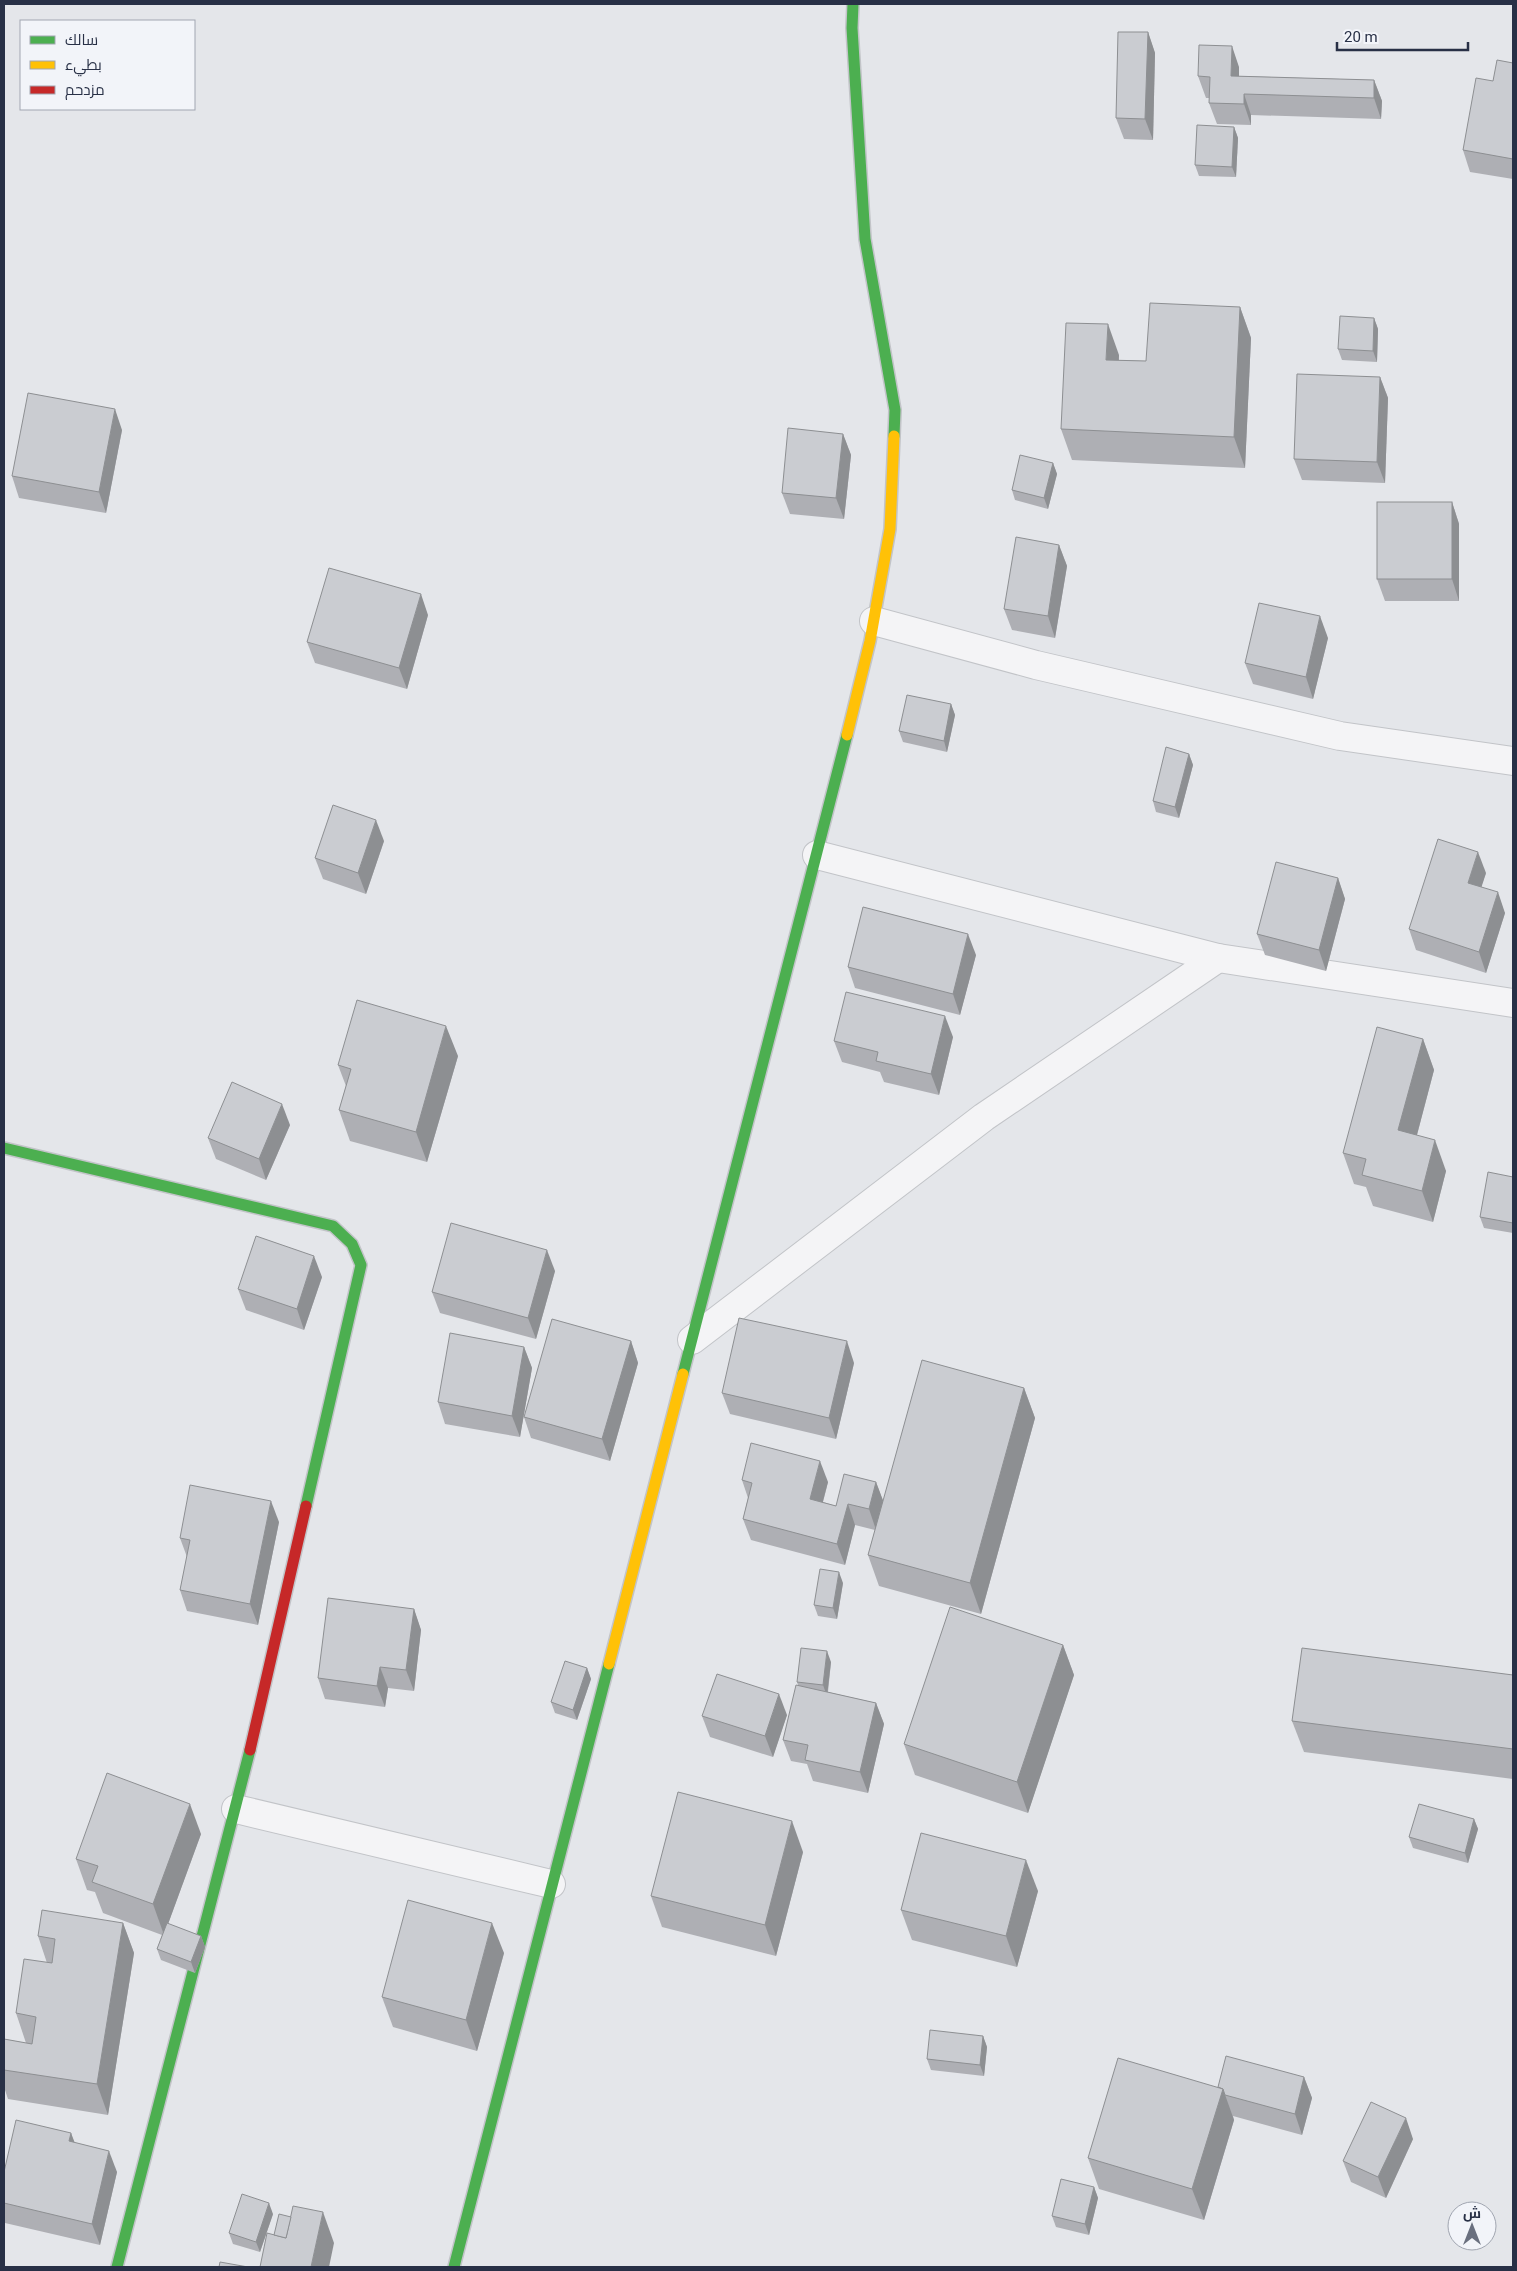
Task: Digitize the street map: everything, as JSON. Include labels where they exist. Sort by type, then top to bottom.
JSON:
[{"type":"street","points":[[454,2267],[817,855],[874,621],[890,529],[895,410],[865,239],[852,28],[853,4]]},
{"type":"street","points":[[874,621],[1036,665],[1340,736],[1513,761]]},
{"type":"street","points":[[817,855],[1218,958],[1513,1003]]},
{"type":"street","points":[[692,1340],[984,1117],[1218,958]]},
{"type":"street","points":[[4,1148],[333,1226],[352,1244],[361,1265],[236,1809],[117,2267]]},
{"type":"street","points":[[236,1809],[552,1884]]},
{"type":"building","points":[[1118,32],[1148,32],[1145,119],[1116,118]]},
{"type":"building","points":[[1199,45],[1232,46],[1231,76],[1374,80],[1374,98],[1244,94],[1244,104],[1209,103],[1210,77],[1198,76]]},
{"type":"building","points":[[1497,60],[1513,63],[1513,159],[1463,150],[1476,78],[1493,81]]},
{"type":"building","points":[[1197,125],[1234,127],[1232,167],[1195,165]]},
{"type":"building","points":[[1150,303],[1240,307],[1234,437],[1061,429],[1066,323],[1108,324],[1106,360],[1146,361]]},
{"type":"building","points":[[1340,316],[1374,318],[1373,351],[1338,349]]},
{"type":"building","points":[[1297,374],[1380,377],[1377,462],[1294,459]]},
{"type":"building","points":[[28,393],[115,409],[99,492],[12,476]]},
{"type":"building","points":[[788,428],[843,434],[836,498],[782,493]]},
{"type":"building","points":[[1020,455],[1053,463],[1044,498],[1012,490]]},
{"type":"building","points":[[1377,502],[1452,502],[1452,579],[1377,579]]},
{"type":"building","points":[[1016,537],[1059,545],[1048,616],[1004,609]]},
{"type":"building","points":[[329,568],[421,594],[399,668],[307,642]]},
{"type":"building","points":[[1259,603],[1320,616],[1306,677],[1245,663]]},
{"type":"building","points":[[907,695],[951,704],[944,741],[899,731]]},
{"type":"building","points":[[1166,747],[1189,754],[1175,807],[1153,801]]},
{"type":"building","points":[[333,805],[376,820],[358,873],[315,858]]},
{"type":"building","points":[[1438,839],[1478,852],[1468,883],[1498,892],[1479,952],[1409,929]]},
{"type":"building","points":[[1276,862],[1338,878],[1319,950],[1257,934]]},
{"type":"building","points":[[863,907],[968,934],[953,994],[848,967]]},
{"type":"building","points":[[846,992],[945,1016],[931,1074],[876,1061],[878,1052],[834,1041]]},
{"type":"building","points":[[357,1000],[446,1026],[416,1132],[339,1110],[351,1069],[338,1065]]},
{"type":"building","points":[[1377,1027],[1423,1039],[1398,1130],[1435,1140],[1422,1191],[1362,1175],[1366,1159],[1343,1153]]},
{"type":"building","points":[[232,1082],[282,1104],[259,1159],[208,1138]]},
{"type":"building","points":[[1488,1172],[1513,1177],[1513,1223],[1480,1217]]},
{"type":"building","points":[[451,1223],[547,1250],[528,1318],[432,1292]]},
{"type":"building","points":[[256,1236],[314,1256],[297,1309],[238,1289]]},
{"type":"building","points":[[739,1318],[847,1341],[829,1418],[722,1393]]},
{"type":"building","points":[[552,1319],[631,1341],[602,1439],[524,1417]]},
{"type":"building","points":[[450,1333],[524,1347],[512,1416],[438,1402]]},
{"type":"building","points":[[922,1360],[1024,1388],[970,1583],[868,1555]]},
{"type":"building","points":[[751,1443],[820,1461],[810,1499],[836,1506],[844,1474],[876,1482],[869,1509],[848,1504],[837,1544],[743,1519],[752,1483],[742,1480]]},
{"type":"building","points":[[190,1485],[271,1501],[250,1604],[180,1590],[190,1540],[180,1538]]},
{"type":"building","points":[[820,1569],[839,1572],[833,1608],[814,1605]]},
{"type":"building","points":[[328,1598],[414,1609],[406,1670],[380,1667],[377,1686],[318,1678]]},
{"type":"building","points":[[950,1607],[1063,1645],[1017,1782],[904,1744]]},
{"type":"building","points":[[801,1648],[827,1651],[823,1685],[797,1682]]},
{"type":"building","points":[[1302,1648],[1513,1675],[1513,1749],[1292,1721]]},
{"type":"building","points":[[565,1661],[587,1668],[573,1710],[551,1702]]},
{"type":"building","points":[[717,1674],[779,1694],[765,1736],[702,1716]]},
{"type":"building","points":[[796,1685],[876,1703],[860,1772],[805,1760],[808,1745],[783,1740]]},
{"type":"building","points":[[107,1773],[190,1804],[153,1904],[92,1882],[98,1866],[76,1859]]},
{"type":"building","points":[[678,1792],[792,1821],[765,1925],[651,1896]]},
{"type":"building","points":[[1419,1804],[1474,1819],[1465,1853],[1409,1837]]},
{"type":"building","points":[[921,1833],[1026,1860],[1006,1936],[901,1910]]},
{"type":"building","points":[[408,1900],[492,1923],[466,2020],[382,1997]]},
{"type":"building","points":[[42,1910],[123,1923],[97,2084],[4,2070],[4,2039],[32,2044],[36,2017],[16,2013],[24,1959],[52,1963],[55,1939],[38,1936]]},
{"type":"building","points":[[167,1923],[201,1936],[191,1962],[157,1949]]},
{"type":"building","points":[[930,2030],[983,2036],[980,2065],[927,2059]]},
{"type":"building","points":[[1226,2056],[1304,2077],[1295,2114],[1225,2095],[1223,2089],[1218,2087]]},
{"type":"building","points":[[1118,2058],[1223,2089],[1192,2189],[1088,2158]]},
{"type":"building","points":[[1371,2102],[1406,2118],[1378,2177],[1343,2161]]},
{"type":"building","points":[[16,2120],[71,2133],[69,2141],[109,2151],[92,2224],[4,2203],[4,2172]]},
{"type":"building","points":[[1061,2179],[1094,2187],[1085,2224],[1052,2216]]},
{"type":"building","points":[[242,2194],[269,2203],[256,2242],[229,2233]]},
{"type":"building","points":[[293,2206],[323,2212],[311,2267],[260,2267],[267,2233],[286,2238]]},
{"type":"building","points":[[279,2214],[291,2217],[286,2238],[274,2235]]},
{"type":"building","points":[[220,2262],[248,2267],[219,2267]]},
{"type":"traffic: fast","points":[[853,4],[852,28],[865,239],[895,410],[894,436]]},
{"type":"traffic: fast","points":[[683,1374],[847,735]]},
{"type":"traffic: fast","points":[[4,1148],[333,1226],[352,1244],[361,1265],[306,1506]]},
{"type":"traffic: fast","points":[[454,2267],[609,1664]]},
{"type":"traffic: fast","points":[[117,2267],[250,1750]]},
{"type":"traffic: slow","points":[[847,735],[870,641],[890,529],[894,436]]},
{"type":"traffic: slow","points":[[609,1664],[683,1374]]},
{"type":"traffic: jam","points":[[250,1750],[306,1506]]}]
